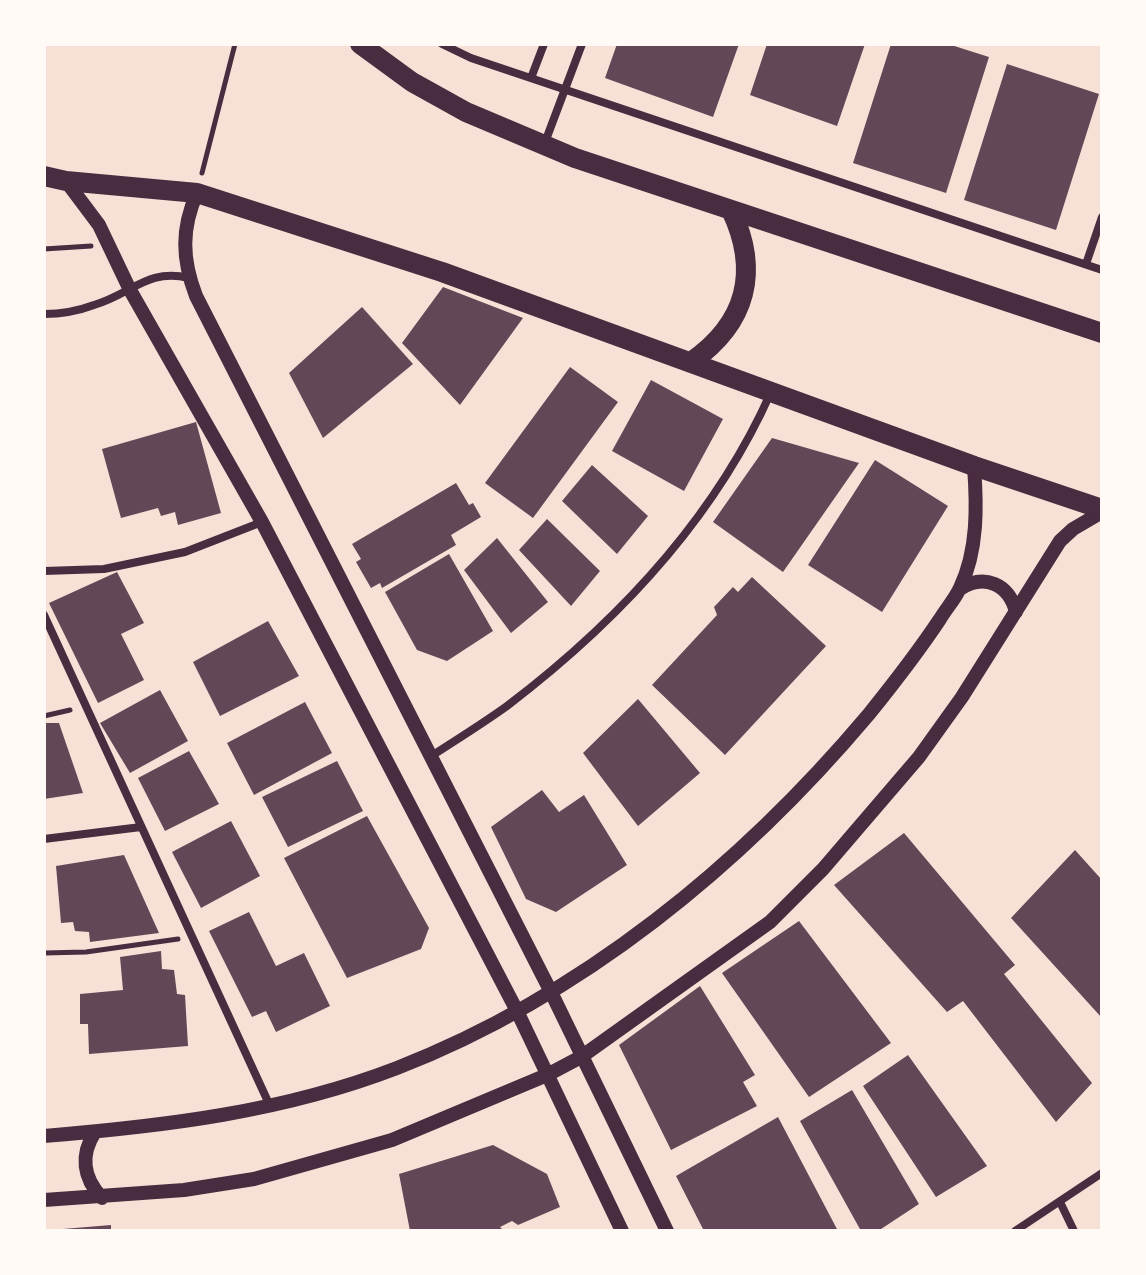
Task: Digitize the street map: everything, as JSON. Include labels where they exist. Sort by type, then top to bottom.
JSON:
[{"type":"main road","points":[[360,44],[412,82],[466,112],[543,146],[1102,333]]},
{"type":"main road","points":[[44,176],[66,181],[160,187],[197,193],[442,272],[1102,510]]},
{"type":"main road","points":[[691,362],[724,333],[736,315],[743,294],[747,273],[746,251],[731,210]]},
{"type":"street","points":[[442,44],[471,58],[1102,270]]},
{"type":"street","points":[[531,78],[544,44]]},
{"type":"street","points":[[543,146],[582,44]]},
{"type":"street","points":[[66,181],[99,225],[130,290],[262,522],[517,1011],[622,1231]]},
{"type":"street","points":[[197,193],[184,234],[184,256],[189,278],[551,992],[667,1231]]},
{"type":"street","points":[[1086,264],[1102,217]]},
{"type":"street","points":[[44,314],[94,305],[158,275],[174,274],[189,278]]},
{"type":"street","points":[[430,757],[505,707],[583,644],[654,572],[715,493],[755,427],[771,391]]},
{"type":"street","points":[[44,1136],[218,1118],[337,1088],[395,1068],[449,1046],[551,992],[657,919],[707,878],[801,790],[885,694],[960,589],[970,560],[975,530],[974,466]]},
{"type":"street","points":[[44,1200],[184,1190],[254,1179],[392,1140],[547,1075],[581,1057],[770,922],[823,869],[919,757],[962,697],[1060,541],[1102,510]]},
{"type":"street","points":[[44,571],[104,569],[185,552],[262,522]]},
{"type":"street","points":[[960,589],[977,581],[995,583],[1010,594],[1016,612]]},
{"type":"street","points":[[44,615],[271,1106]]},
{"type":"street","points":[[44,839],[141,827]]},
{"type":"street","points":[[95,1132],[89,1142],[85,1166],[94,1189],[102,1198]]},
{"type":"street","points":[[1015,1231],[1102,1173]]},
{"type":"street","points":[[1060,1202],[1074,1231]]},
{"type":"path","points":[[197,193],[235,44]]},
{"type":"path","points":[[44,249],[108,244]]},
{"type":"path","points":[[44,716],[85,707]]},
{"type":"path","points":[[44,953],[86,952],[193,937]]},
{"type":"building","points":[[617,44],[739,44],[713,117],[605,78]]},
{"type":"building","points":[[767,44],[865,44],[837,126],[750,95]]},
{"type":"building","points":[[891,44],[948,44],[989,57],[946,193],[853,163]]},
{"type":"building","points":[[1007,64],[1099,94],[1056,230],[964,200]]},
{"type":"building","points":[[443,287],[523,318],[460,405],[402,343]]},
{"type":"building","points":[[362,307],[413,364],[323,438],[289,373]]},
{"type":"building","points":[[570,367],[618,402],[533,518],[485,483]]},
{"type":"building","points":[[651,380],[723,419],[684,491],[612,451]]},
{"type":"building","points":[[196,422],[221,513],[178,525],[175,512],[161,516],[158,508],[121,518],[102,449]]},
{"type":"building","points":[[772,438],[859,463],[783,572],[713,522]]},
{"type":"building","points":[[875,460],[948,506],[882,612],[808,565]]},
{"type":"building","points":[[592,465],[648,516],[617,554],[562,501]]},
{"type":"building","points":[[456,483],[469,505],[473,503],[481,517],[451,535],[456,545],[382,588],[380,583],[371,588],[356,562],[361,559],[352,544]]},
{"type":"building","points":[[547,519],[600,571],[571,606],[519,550]]},
{"type":"building","points":[[497,538],[548,602],[511,633],[464,570]]},
{"type":"building","points":[[449,554],[493,631],[447,661],[417,650],[385,592]]},
{"type":"building","points":[[117,572],[144,623],[121,634],[144,680],[98,703],[49,603]]},
{"type":"building","points":[[752,577],[826,646],[725,755],[652,685],[717,615],[714,607],[733,587],[738,592]]},
{"type":"building","points":[[268,621],[299,676],[220,716],[193,662]]},
{"type":"building","points":[[160,690],[188,741],[130,773],[100,723]]},
{"type":"building","points":[[638,699],[700,773],[638,826],[583,753]]},
{"type":"building","points":[[305,702],[332,753],[254,795],[227,743]]},
{"type":"building","points":[[44,723],[59,723],[83,793],[44,799]]},
{"type":"building","points":[[189,751],[219,804],[165,831],[138,778]]},
{"type":"building","points":[[337,761],[363,811],[288,847],[262,797]]},
{"type":"building","points":[[542,790],[559,812],[584,795],[627,865],[556,912],[526,899],[491,827]]},
{"type":"building","points":[[367,816],[429,928],[421,949],[347,978],[284,858]]},
{"type":"building","points":[[231,821],[260,876],[201,908],[172,852]]},
{"type":"building","points":[[904,833],[1015,965],[1004,974],[1092,1083],[1056,1122],[963,1001],[947,1012],[834,885]]},
{"type":"building","points":[[1075,850],[1102,880],[1102,1018],[1011,918]]},
{"type":"building","points":[[124,855],[159,933],[90,942],[89,932],[75,931],[73,922],[61,923],[56,866]]},
{"type":"building","points":[[249,912],[276,966],[304,953],[330,1006],[276,1032],[266,1011],[252,1017],[209,931]]},
{"type":"building","points":[[799,921],[891,1043],[809,1097],[722,973]]},
{"type":"building","points":[[161,951],[162,969],[174,970],[177,994],[185,995],[188,1046],[89,1054],[88,1024],[80,1024],[80,994],[123,990],[120,957]]},
{"type":"building","points":[[700,986],[755,1075],[743,1082],[757,1106],[671,1150],[619,1045]]},
{"type":"building","points":[[908,1055],[987,1166],[936,1197],[863,1086]]},
{"type":"building","points":[[852,1090],[919,1204],[878,1231],[861,1231],[800,1121]]},
{"type":"building","points":[[778,1117],[838,1231],[704,1231],[676,1176]]},
{"type":"building","points":[[493,1145],[547,1174],[560,1207],[518,1225],[512,1221],[500,1227],[504,1231],[410,1231],[399,1174]]},
{"type":"building","points":[[111,1225],[111,1231],[63,1231],[63,1229]]}]
